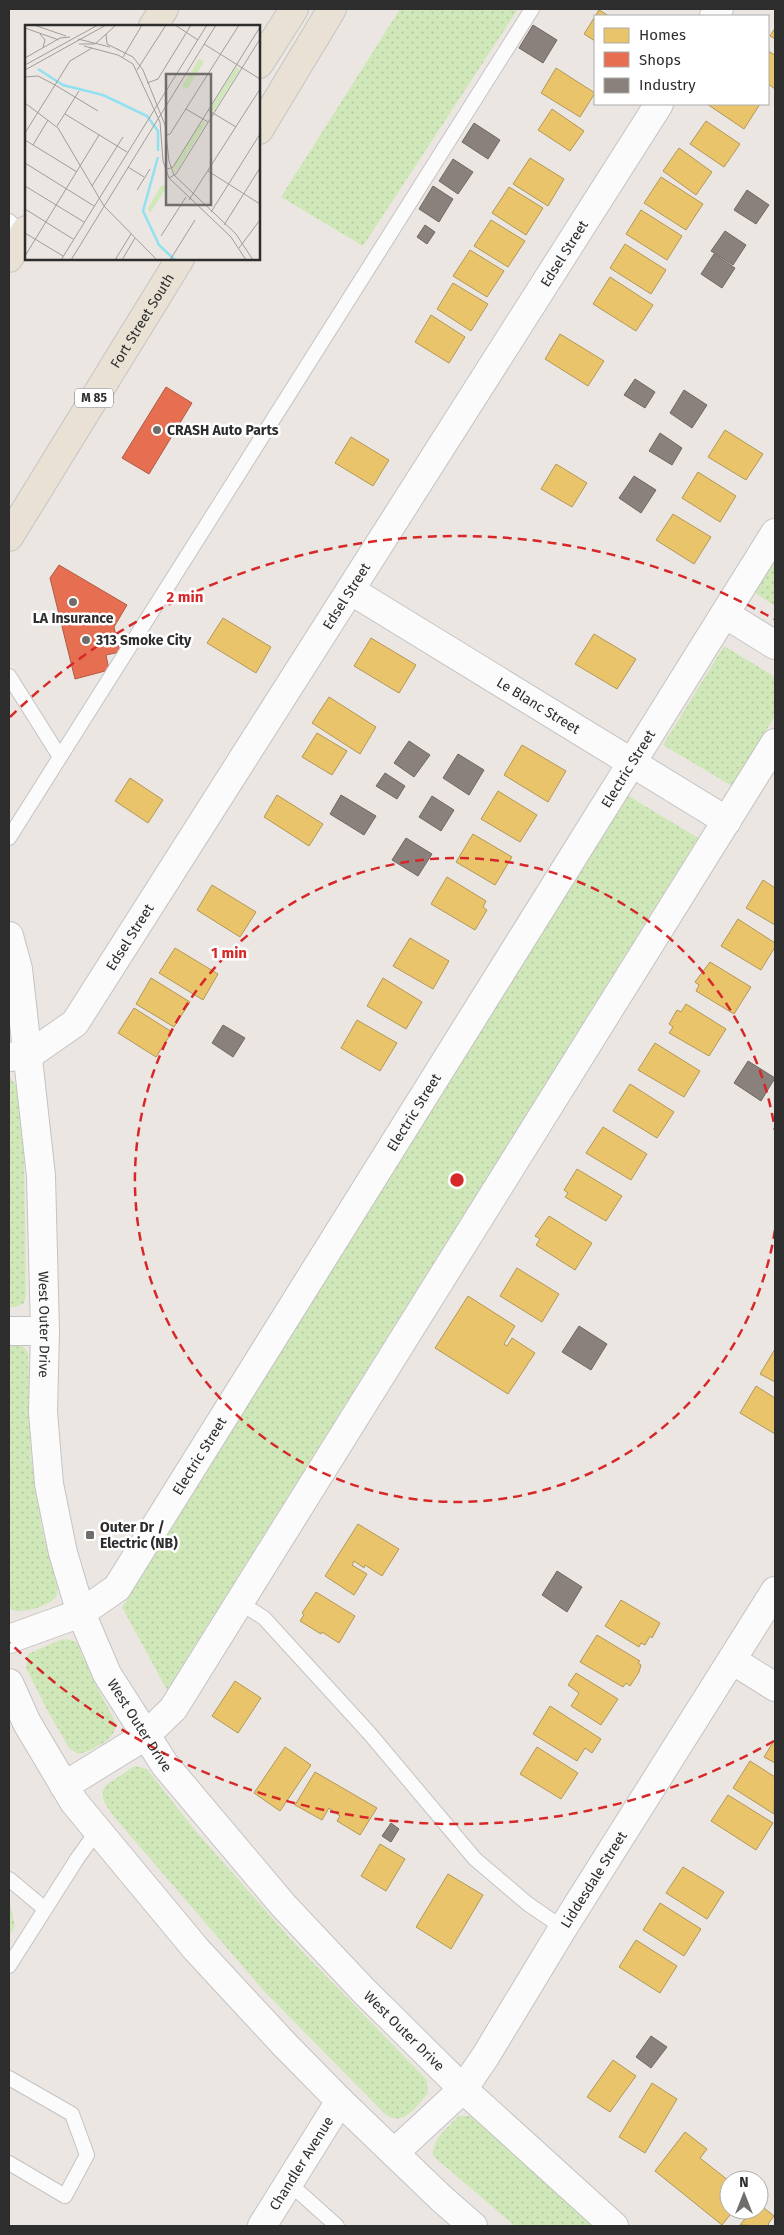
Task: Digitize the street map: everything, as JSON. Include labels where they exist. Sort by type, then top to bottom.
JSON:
[{"type":"main road","points":[[260,62],[294,9]]},
{"type":"main road","points":[[260,128],[332,9]]},
{"type":"main road","points":[[9,258],[19,229]]},
{"type":"main road","name":"Fort Street South","points":[[9,537],[179,260]]},
{"type":"street","name":"Edsel Street","points":[[19,1056],[75,1023],[658,105]]},
{"type":"street","name":"Electric Street","points":[[9,1639],[81,1613],[117,1588],[775,533]]},
{"type":"street","name":"Le Blanc Street","points":[[350,590],[727,821]]},
{"type":"street","points":[[725,614],[775,645]]},
{"type":"street","points":[[64,1786],[145,1736],[173,1709],[775,743]]},
{"type":"street","name":"West Outer Drive","points":[[9,936],[18,969],[19,1056],[41,1176],[45,1331],[43,1412],[49,1484],[63,1553],[81,1613],[107,1674],[145,1736],[186,1792],[283,1905],[364,1991],[463,2088],[614,2226]]},
{"type":"street","points":[[9,1330],[45,1331]]},
{"type":"street","name":"Liddesdale Street","points":[[394,2153],[463,2088],[485,2057],[775,1591]]},
{"type":"street","points":[[732,1660],[775,1687]]},
{"type":"street","points":[[9,1683],[27,1722],[64,1786],[97,1831],[196,1949],[340,2101],[473,2226]]},
{"type":"street","name":"Chandler Avenue","points":[[262,2226],[340,2101]]},
{"type":"lane","points":[[9,838],[532,9]]},
{"type":"lane","points":[[9,676],[60,756]]},
{"type":"lane","points":[[239,1602],[264,1618],[370,1734],[475,1858],[528,1904],[564,1928]]},
{"type":"lane","points":[[9,1966],[97,1831]]},
{"type":"lane","points":[[9,1880],[45,1909]]},
{"type":"lane","points":[[9,2078],[72,2114],[86,2155],[65,2196],[9,2163]]},
{"type":"lane","points":[[289,2183],[337,2226]]},
{"type":"green space","points":[[400,9],[518,9],[363,246],[281,197]]},
{"type":"green space","points":[[775,560],[775,606],[755,593]]},
{"type":"green space","points":[[724,646],[775,677],[775,716],[732,786],[663,745]]},
{"type":"green space","points":[[627,795],[698,838],[167,1690],[122,1607]]},
{"type":"green space","points":[[9,1076],[18,1088],[24,1150],[26,1295],[24,1303],[16,1307],[9,1307]]},
{"type":"green space","points":[[9,1345],[22,1345],[28,1353],[31,1458],[42,1529],[58,1590],[55,1599],[49,1603],[25,1611],[9,1608]]},
{"type":"green space","points":[[67,1639],[76,1642],[116,1723],[115,1729],[108,1739],[90,1750],[78,1754],[69,1748],[26,1668],[28,1654],[60,1640]]},
{"type":"green space","points":[[135,1766],[147,1769],[193,1828],[295,1944],[427,2080],[428,2093],[409,2114],[404,2117],[392,2118],[385,2114],[263,1990],[116,1819],[103,1799],[104,1790],[106,1785]]},
{"type":"green space","points":[[9,1899],[15,1926],[9,1936]]},
{"type":"green space","points":[[459,2116],[470,2116],[597,2226],[515,2226],[433,2156],[433,2150],[438,2139]]},
{"type":"building: Homes","points":[[599,10],[607,15],[596,15]]},
{"type":"building: Homes","points":[[594,18],[594,40],[584,34]]},
{"type":"building: Homes","points":[[775,28],[775,39],[770,36]]},
{"type":"building: Homes","points":[[769,52],[775,55],[775,89],[769,85]]},
{"type":"building: Homes","points":[[556,68],[594,92],[594,95],[580,117],[541,93]]},
{"type":"building: Homes","points":[[708,105],[759,105],[744,129]]},
{"type":"building: Homes","points":[[552,109],[584,131],[570,151],[538,130]]},
{"type":"building: Homes","points":[[706,121],[740,144],[724,167],[690,144]]},
{"type":"building: Homes","points":[[679,148],[712,172],[696,195],[663,171]]},
{"type":"building: Homes","points":[[530,158],[564,179],[548,206],[513,184]]},
{"type":"building: Homes","points":[[661,177],[703,204],[686,230],[644,203]]},
{"type":"building: Homes","points":[[509,187],[543,208],[526,235],[492,213]]},
{"type":"building: Homes","points":[[641,210],[682,236],[667,260],[626,234]]},
{"type":"building: Homes","points":[[491,220],[525,241],[508,267],[474,246]]},
{"type":"building: Homes","points":[[625,244],[666,270],[651,294],[610,268]]},
{"type":"building: Homes","points":[[470,250],[504,271],[487,297],[453,276]]},
{"type":"building: Homes","points":[[610,277],[653,305],[636,331],[593,304]]},
{"type":"building: Homes","points":[[453,283],[488,304],[471,331],[437,309]]},
{"type":"building: Homes","points":[[431,315],[465,337],[449,363],[415,342]]},
{"type":"building: Homes","points":[[560,334],[604,361],[588,386],[545,359]]},
{"type":"building: Homes","points":[[725,430],[763,454],[746,480],[708,457]]},
{"type":"building: Homes","points":[[351,437],[389,460],[373,486],[335,463]]},
{"type":"building: Homes","points":[[556,464],[587,483],[572,507],[541,489]]},
{"type":"building: Homes","points":[[698,472],[736,496],[720,522],[682,498]]},
{"type":"building: Homes","points":[[673,514],[711,537],[694,564],[656,540]]},
{"type":"building: Homes","points":[[223,618],[271,647],[256,673],[207,643]]},
{"type":"building: Homes","points":[[594,634],[636,659],[617,689],[575,664]]},
{"type":"building: Homes","points":[[371,638],[416,665],[399,693],[354,666]]},
{"type":"building: Homes","points":[[329,697],[376,727],[360,754],[312,723]]},
{"type":"building: Homes","points":[[317,733],[347,751],[332,775],[302,757]]},
{"type":"building: Homes","points":[[522,745],[566,771],[548,802],[504,775]]},
{"type":"building: Homes","points":[[130,778],[163,800],[148,823],[115,801]]},
{"type":"building: Homes","points":[[498,791],[537,815],[520,842],[481,819]]},
{"type":"building: Homes","points":[[277,795],[323,824],[309,846],[264,817]]},
{"type":"building: Homes","points":[[473,834],[512,857],[495,885],[456,862]]},
{"type":"building: Homes","points":[[447,877],[486,901],[483,907],[487,910],[475,930],[431,904]]},
{"type":"building: Homes","points":[[763,880],[775,888],[775,925],[746,908]]},
{"type":"building: Homes","points":[[212,885],[256,912],[240,937],[197,910]]},
{"type":"building: Homes","points":[[738,919],[775,943],[775,947],[761,970],[721,946]]},
{"type":"building: Homes","points":[[410,938],[449,961],[433,989],[393,966]]},
{"type":"building: Homes","points":[[175,948],[218,974],[203,1000],[159,973]]},
{"type":"building: Homes","points":[[710,962],[751,987],[734,1014],[696,991],[699,985],[695,982]]},
{"type":"building: Homes","points":[[151,978],[190,1002],[174,1027],[136,1004]]},
{"type":"building: Homes","points":[[383,978],[422,1002],[406,1029],[367,1006]]},
{"type":"building: Homes","points":[[686,1004],[726,1029],[709,1056],[669,1033],[673,1027],[669,1024],[677,1010],[681,1012]]},
{"type":"building: Homes","points":[[134,1008],[172,1032],[156,1057],[118,1033]]},
{"type":"building: Homes","points":[[357,1020],[397,1043],[380,1071],[341,1048]]},
{"type":"building: Homes","points":[[655,1043],[700,1071],[684,1097],[638,1070]]},
{"type":"building: Homes","points":[[630,1084],[674,1112],[657,1138],[613,1111]]},
{"type":"building: Homes","points":[[603,1127],[647,1154],[631,1180],[586,1153]]},
{"type":"building: Homes","points":[[577,1169],[622,1196],[606,1221],[565,1197],[568,1193],[564,1190]]},
{"type":"building: Homes","points":[[549,1216],[592,1243],[575,1270],[536,1245],[540,1239],[535,1236]]},
{"type":"building: Homes","points":[[517,1268],[559,1294],[542,1322],[500,1296]]},
{"type":"building: Homes","points":[[468,1296],[515,1326],[504,1344],[507,1346],[512,1338],[535,1353],[508,1394],[435,1348]]},
{"type":"building: Homes","points":[[775,1349],[775,1382],[760,1374]]},
{"type":"building: Homes","points":[[756,1386],[775,1398],[775,1434],[740,1413]]},
{"type":"building: Homes","points":[[358,1524],[399,1549],[382,1576],[365,1565],[364,1568],[354,1561],[352,1565],[367,1574],[354,1595],[325,1576]]},
{"type":"building: Homes","points":[[316,1592],[355,1616],[339,1643],[300,1621],[304,1615],[302,1613]]},
{"type":"building: Homes","points":[[621,1600],[660,1623],[652,1638],[650,1636],[645,1645],[641,1643],[639,1647],[605,1626]]},
{"type":"building: Homes","points":[[597,1635],[640,1661],[638,1663],[641,1665],[639,1672],[630,1686],[626,1683],[623,1687],[580,1662]]},
{"type":"building: Homes","points":[[576,1673],[618,1699],[601,1725],[571,1706],[579,1693],[568,1685]]},
{"type":"building: Homes","points":[[235,1681],[261,1698],[238,1733],[212,1716]]},
{"type":"building: Homes","points":[[550,1706],[601,1739],[592,1753],[585,1748],[577,1761],[533,1734]]},
{"type":"building: Homes","points":[[775,1739],[775,1763],[764,1757]]},
{"type":"building: Homes","points":[[285,1747],[311,1765],[280,1811],[254,1793]]},
{"type":"building: Homes","points":[[537,1747],[578,1773],[561,1799],[520,1774]]},
{"type":"building: Homes","points":[[750,1761],[775,1777],[774,1814],[733,1788]]},
{"type":"building: Homes","points":[[315,1772],[377,1808],[360,1835],[337,1821],[340,1816],[329,1808],[322,1820],[295,1805]]},
{"type":"building: Homes","points":[[728,1795],[773,1823],[756,1850],[711,1821]]},
{"type":"building: Homes","points":[[380,1844],[405,1859],[386,1891],[361,1876]]},
{"type":"building: Homes","points":[[683,1867],[724,1892],[707,1919],[666,1893]]},
{"type":"building: Homes","points":[[448,1874],[483,1895],[451,1949],[416,1927]]},
{"type":"building: Homes","points":[[660,1903],[701,1929],[684,1956],[643,1930]]},
{"type":"building: Homes","points":[[636,1940],[677,1966],[660,1993],[619,1967]]},
{"type":"building: Homes","points":[[613,2060],[636,2076],[610,2112],[587,2097]]},
{"type":"building: Homes","points":[[652,2083],[677,2099],[645,2153],[619,2137]]},
{"type":"building: Homes","points":[[685,2132],[707,2149],[700,2158],[719,2173],[719,2220],[726,2220],[722,2225],[655,2171]]},
{"type":"building: Homes","points":[[769,2212],[774,2216],[768,2224],[770,2226],[740,2225],[744,2220],[769,2220]]},
{"type":"building: Shops","name":"CRASH Auto Parts","points":[[166,387],[192,403],[149,474],[122,458]]},
{"type":"building: Shops","points":[[59,565],[127,605],[114,627],[120,652],[106,655],[109,670],[75,679],[50,578]]},
{"type":"building: Industry","points":[[533,25],[557,40],[543,63],[519,48]]},
{"type":"building: Industry","points":[[474,123],[500,140],[488,159],[462,142]]},
{"type":"building: Industry","points":[[453,159],[473,172],[458,194],[439,181]]},
{"type":"building: Industry","points":[[433,186],[453,199],[439,222],[419,209]]},
{"type":"building: Industry","points":[[747,190],[769,205],[756,224],[734,210]]},
{"type":"building: Industry","points":[[425,225],[435,232],[427,244],[417,237]]},
{"type":"building: Industry","points":[[725,231],[746,245],[733,265],[711,251]]},
{"type":"building: Industry","points":[[714,254],[735,268],[722,288],[701,274]]},
{"type":"building: Industry","points":[[635,379],[655,392],[645,408],[624,395]]},
{"type":"building: Industry","points":[[684,390],[707,405],[692,428],[670,413]]},
{"type":"building: Industry","points":[[660,433],[682,448],[672,465],[649,451]]},
{"type":"building: Industry","points":[[634,476],[656,490],[641,513],[619,498]]},
{"type":"building: Industry","points":[[409,741],[430,755],[414,777],[394,763]]},
{"type":"building: Industry","points":[[458,754],[484,770],[469,795],[443,778]]},
{"type":"building: Industry","points":[[385,773],[405,786],[397,799],[376,786]]},
{"type":"building: Industry","points":[[341,795],[376,816],[364,835],[330,814]]},
{"type":"building: Industry","points":[[432,796],[454,810],[441,831],[419,817]]},
{"type":"building: Industry","points":[[406,838],[432,854],[418,876],[392,860]]},
{"type":"building: Industry","points":[[223,1025],[245,1038],[233,1057],[212,1043]]},
{"type":"building: Industry","points":[[748,1061],[775,1078],[761,1101],[734,1083]]},
{"type":"building: Industry","points":[[579,1326],[607,1344],[591,1370],[562,1352]]},
{"type":"building: Industry","points":[[557,1571],[582,1587],[567,1612],[542,1595]]},
{"type":"building: Industry","points":[[391,1823],[399,1829],[391,1842],[382,1836]]},
{"type":"building: Industry","points":[[651,2036],[667,2047],[651,2068],[636,2057]]},
{"type":"place","name":"CRASH Auto Parts","points":[[157,430]]},
{"type":"place","name":"LA Insurance","points":[[73,602]]},
{"type":"place","name":"313 Smoke City","points":[[86,640]]},
{"type":"place","name":"Outer Dr / Electric (NB)","points":[[90,1535]]}]
